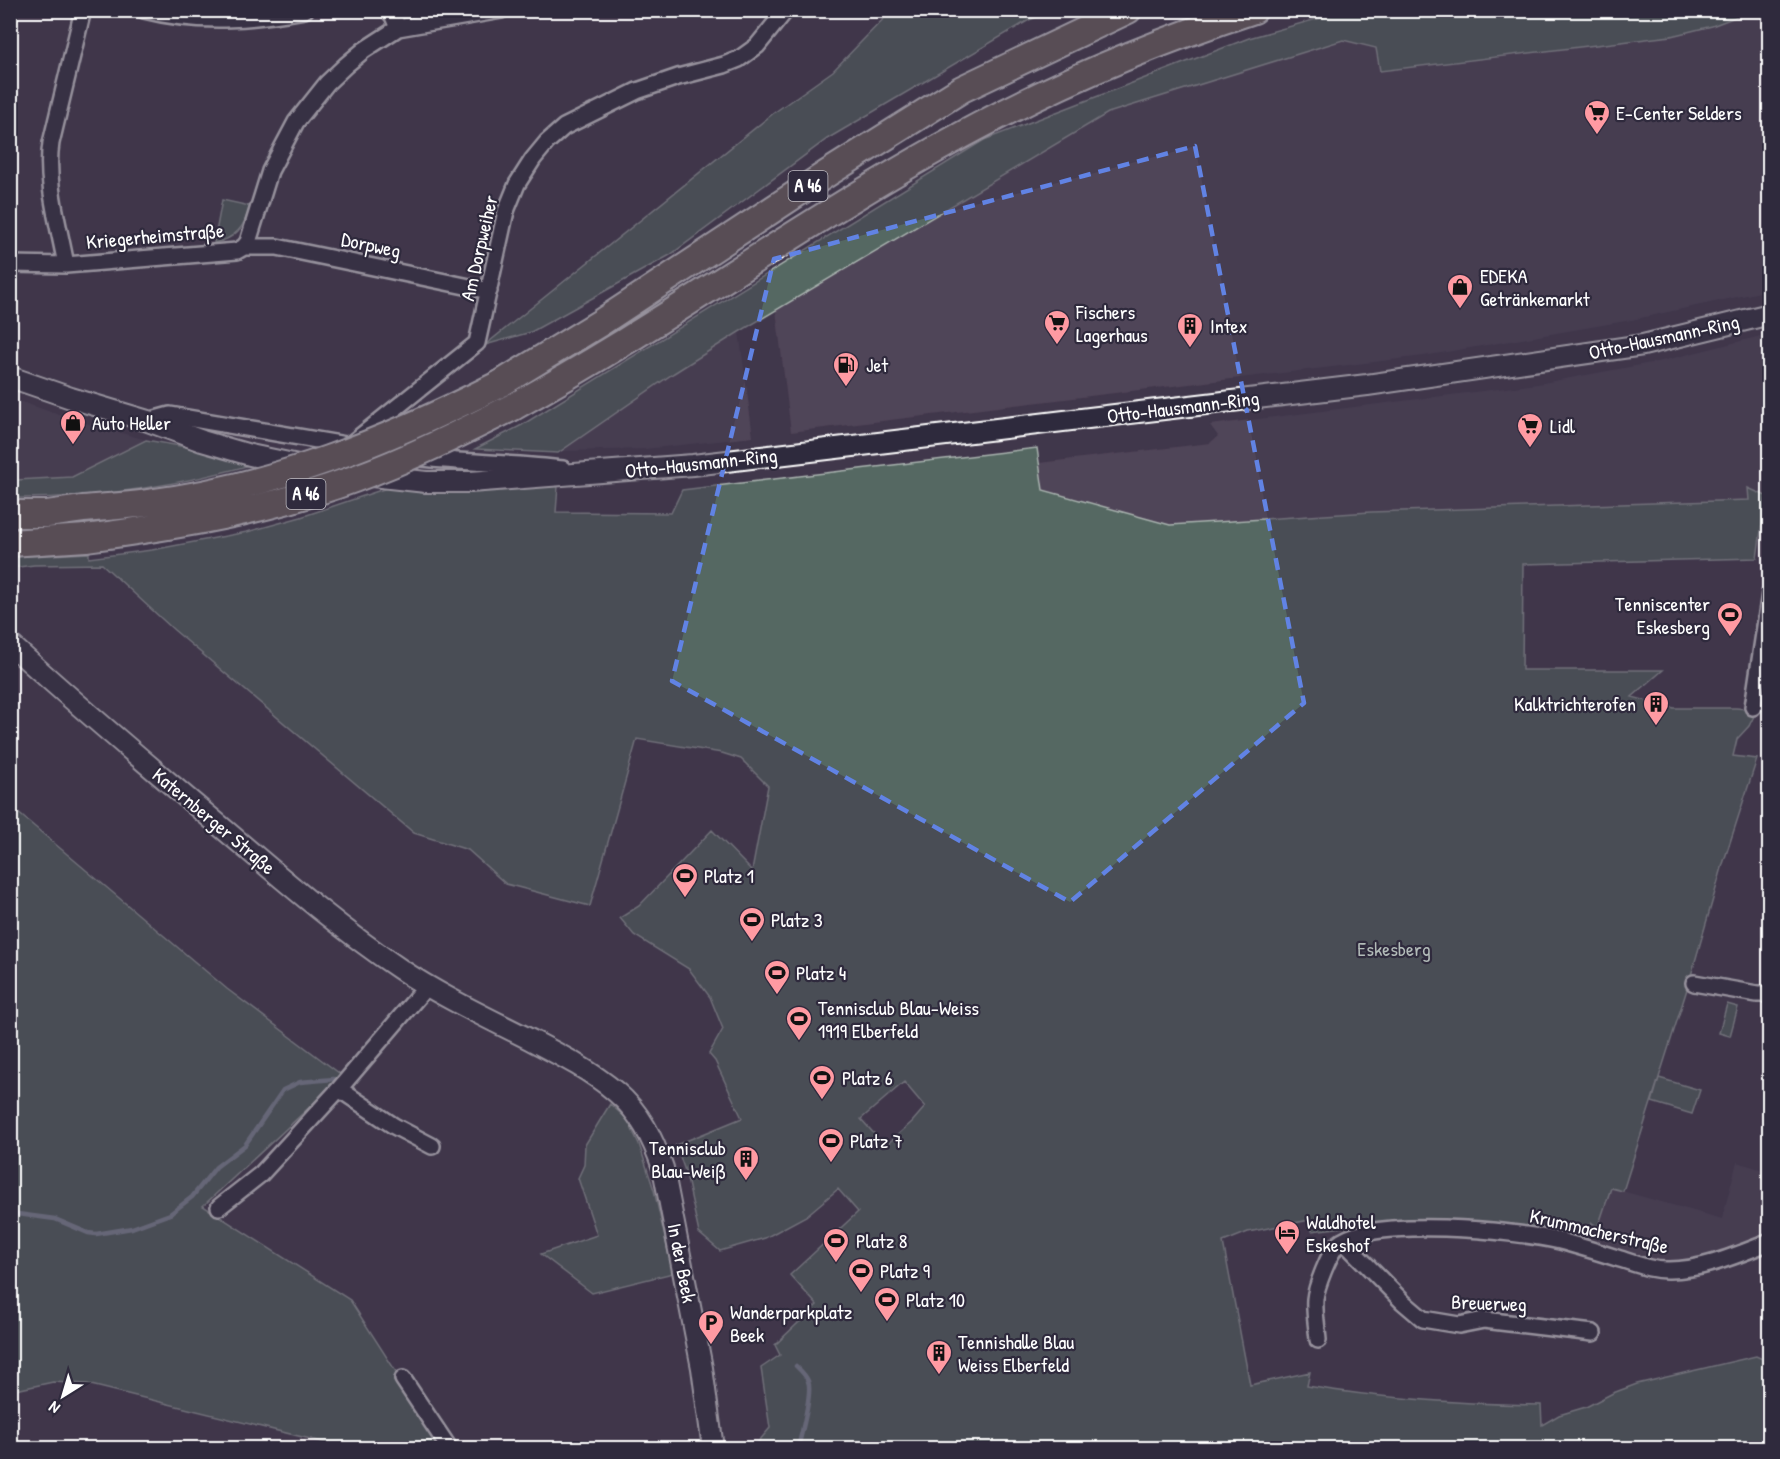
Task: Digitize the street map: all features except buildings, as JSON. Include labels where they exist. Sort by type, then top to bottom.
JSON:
[{"type":"highway","name":"A 46","points":[[10,514],[47,513],[185,497],[294,470],[375,442],[439,415],[500,384],[600,323],[828,173],[962,89],[1128,10]]},
{"type":"highway","name":"A 46","points":[[10,543],[86,538],[246,511],[353,479],[428,449],[513,407],[615,348],[892,175],[978,126],[1071,79],[1118,59],[1254,10]]},
{"type":"street","points":[[66,265],[50,177],[49,159],[83,10]]},
{"type":"street","points":[[144,10],[212,20],[264,18],[305,10]]},
{"type":"street","points":[[388,10],[398,28]]},
{"type":"street","name":"Kriegerheimstraße","points":[[10,264],[66,265],[237,251],[244,247],[254,228],[270,171],[296,122],[333,77],[364,50],[398,28],[502,10]]},
{"type":"street","name":"Am Dorpweiher","points":[[347,446],[474,347],[479,337],[506,211],[517,184],[547,142],[564,127],[637,91],[739,59],[757,46],[786,10]]},
{"type":"street","name":"Dorpweg","points":[[244,247],[277,247],[489,291]]},
{"type":"street","name":"Otto-Hausmann-Ring","points":[[10,377],[250,455],[327,471],[448,483],[593,474],[700,464],[1420,378],[1643,345],[1770,314]]},
{"type":"street","name":"Otto-Hausmann-Ring","points":[[148,420],[170,415],[422,458],[533,465],[593,474]]},
{"type":"street","points":[[1753,707],[1770,593]]},
{"type":"street","name":"Katernberger Straße","points":[[10,644],[90,716],[333,921],[427,986],[573,1062],[616,1091]]},
{"type":"street","points":[[1694,983],[1757,994],[1770,994]]},
{"type":"street","points":[[219,1207],[261,1174],[339,1089],[427,986]]},
{"type":"street","points":[[339,1089],[394,1126],[432,1146]]},
{"type":"street","name":"In der Beek","points":[[616,1091],[641,1119],[654,1142],[663,1168],[702,1368],[713,1449]]},
{"type":"street","name":"Krummacherstraße","points":[[1343,1241],[1359,1234],[1403,1228],[1450,1227],[1509,1232],[1558,1241],[1638,1265],[1669,1270],[1697,1267],[1770,1242]]},
{"type":"street","points":[[1318,1340],[1315,1296],[1330,1257],[1343,1241]]},
{"type":"street","name":"Breuerweg","points":[[1343,1241],[1423,1319],[1459,1326],[1484,1320],[1593,1333]]},
{"type":"street","points":[[403,1379],[449,1449]]},
{"type":"highlighted area","points":[[1195,146],[1304,703],[1070,902],[672,681],[774,259]]},
{"type":"shaded area","points":[[1751,11],[1769,11],[1769,290],[1631,320],[1423,356],[791,432],[776,310],[1108,113],[1343,40],[1376,48],[1381,71],[1671,36],[1712,26]]},
{"type":"shaded area","points":[[739,332],[753,437],[644,449],[560,451],[674,373]]},
{"type":"shaded area","points":[[1769,334],[1769,485],[1766,496],[1748,489],[1749,500],[1371,512],[1170,525],[1043,490],[1039,463],[1210,443],[1218,436],[1210,425],[1538,384],[1662,361]]},
{"type":"shaded area","name":"Auto Heller","points":[[10,398],[68,418],[146,440],[72,477],[16,480],[11,476]]},
{"type":"shaded area","points":[[1737,1162],[1769,1172],[1769,1235],[1724,1252],[1679,1262],[1653,1261],[1594,1243],[1611,1188],[1722,1219]]},
{"type":"green space","points":[[892,10],[1052,11],[1029,20],[827,139],[670,255],[531,332],[485,345],[775,112],[833,71]]},
{"type":"green space","points":[[1349,10],[1751,11],[1712,26],[1671,36],[1380,71],[1376,48],[1343,40],[1108,113],[739,332],[674,373],[558,453],[475,449],[522,425],[984,140],[1249,38]]},
{"type":"green space","points":[[222,200],[250,206],[238,231],[214,243]]},
{"type":"green space","points":[[146,440],[265,461],[203,477],[139,489],[75,496],[11,498],[10,476],[16,480],[72,477]]},
{"type":"green space","name":"Eskesberg","points":[[1037,448],[1043,490],[1170,525],[1371,512],[1749,500],[1748,488],[1766,496],[1757,558],[1523,564],[1522,670],[1663,670],[1632,697],[1674,708],[1757,710],[1749,726],[1737,739],[1733,756],[1757,759],[1723,864],[1688,986],[1623,1191],[1611,1188],[1598,1227],[1592,1223],[1586,1241],[1533,1227],[1463,1221],[1394,1221],[1312,1231],[1310,1220],[1248,1232],[1223,1242],[1250,1385],[1310,1372],[1307,1386],[1336,1391],[1424,1400],[1541,1405],[1542,1425],[1559,1415],[1586,1407],[1637,1384],[1756,1356],[1769,1362],[1769,1448],[753,1448],[770,1428],[761,1368],[780,1355],[775,1345],[817,1305],[790,1275],[858,1212],[838,1189],[806,1216],[765,1238],[720,1251],[699,1233],[686,1174],[676,1145],[742,1118],[715,1061],[709,1054],[723,1029],[710,997],[689,969],[634,935],[620,918],[639,906],[712,830],[752,871],[768,786],[741,759],[722,753],[637,739],[590,906],[506,884],[468,850],[414,833],[174,630],[102,564],[34,565],[11,568],[10,557],[89,553],[89,558],[152,550],[247,532],[301,517],[390,487],[467,490],[558,486],[556,512],[671,513],[682,490]],"holes":[[[904,1082],[925,1107],[885,1146],[861,1119]]]},
{"type":"green space","points":[[10,806],[227,989],[343,1076],[203,1206],[350,1300],[445,1448],[347,1448],[87,1384],[53,1382],[11,1391]]},
{"type":"green space","points":[[1727,1004],[1738,1007],[1730,1036],[1719,1033]]},
{"type":"green space","points":[[1659,1078],[1700,1090],[1692,1114],[1652,1102]]},
{"type":"green space","points":[[610,1104],[627,1119],[639,1144],[654,1190],[673,1273],[592,1293],[541,1254],[597,1235],[578,1178],[584,1165],[585,1145]]},
{"type":"waterway","points":[[10,1213],[55,1219],[88,1233],[96,1234],[132,1228],[170,1214],[192,1197],[216,1167],[245,1145],[283,1090],[300,1082],[334,1079]]},
{"type":"waterway","points":[[796,1366],[806,1377],[809,1387],[806,1414],[798,1448]]},
{"type":"place","name":"E-Center Selders","points":[[1597,136]]},
{"type":"place","name":"EDEKA Getränkemarkt","points":[[1460,310]]},
{"type":"place","name":"Fischers Lagerhaus","points":[[1057,346]]},
{"type":"place","name":"Intex","points":[[1190,349]]},
{"type":"place","name":"Jet","points":[[846,388]]},
{"type":"place","name":"Auto Heller","points":[[73,446]]},
{"type":"place","name":"Lidl","points":[[1530,449]]},
{"type":"place","name":"Tenniscenter Eskesberg","points":[[1730,638]]},
{"type":"place","name":"Kalktrichterofen","points":[[1656,727]]},
{"type":"place","name":"Platz 1","points":[[685,899]]},
{"type":"place","name":"Platz 3","points":[[752,943]]},
{"type":"place","name":"Platz 4","points":[[777,996]]},
{"type":"place","name":"Tennisclub Blau-Weiss 1919 Elberfeld","points":[[799,1042]]},
{"type":"place","name":"Platz 6","points":[[822,1101]]},
{"type":"place","name":"Platz 7","points":[[831,1164]]},
{"type":"place","name":"Tennisclub Blau-Weiß","points":[[746,1182]]},
{"type":"place","name":"Waldhotel Eskeshof","points":[[1287,1256]]},
{"type":"place","name":"Platz 8","points":[[836,1264]]},
{"type":"place","name":"Platz 9","points":[[861,1294]]},
{"type":"place","name":"Platz 10","points":[[887,1323]]},
{"type":"place","name":"Wanderparkplatz Beek","points":[[711,1346]]},
{"type":"place","name":"Tennishalle Blau Weiss Elberfeld","points":[[939,1376]]}]
